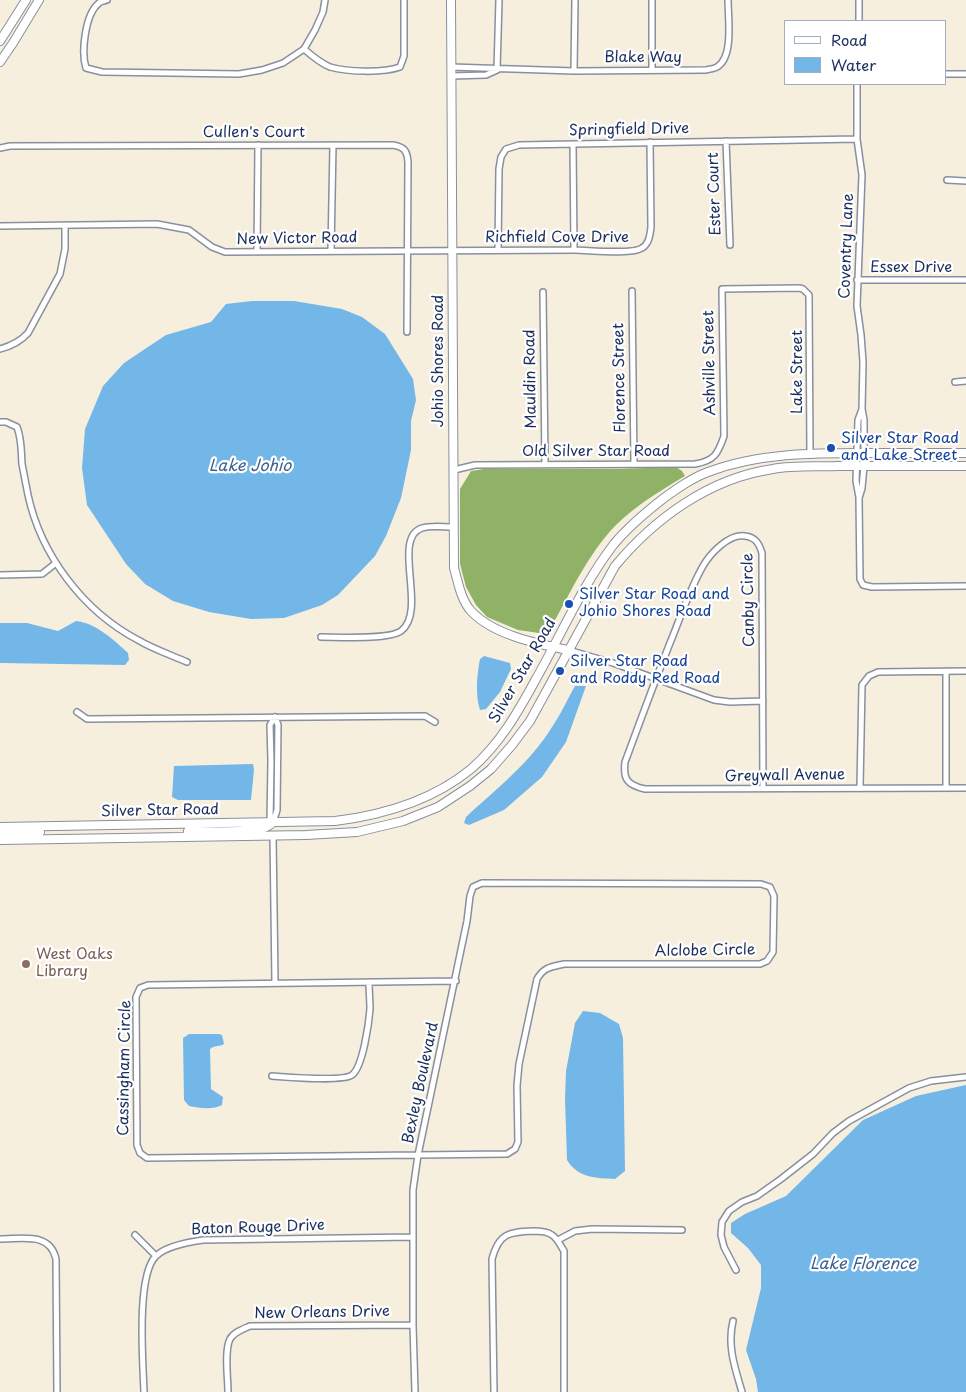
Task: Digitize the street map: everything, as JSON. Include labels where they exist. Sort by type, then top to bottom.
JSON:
[{"type":"main road","points":[[0,41],[26,0]]},
{"type":"main road","points":[[0,62],[14,44],[39,0]]},
{"type":"main road","name":"Johio Shores Road","points":[[451,0],[454,568],[460,590],[470,610],[487,625],[506,634],[568,650]]},
{"type":"main road","name":"Silver Star Road","points":[[0,827],[335,821],[369,817],[414,803],[444,787],[470,769],[492,748],[513,722],[596,570],[615,543],[633,524],[677,488],[708,472],[742,461],[810,454],[966,452]]},
{"type":"main road","name":"Silver Star Road","points":[[0,840],[306,836],[357,832],[403,821],[438,807],[470,786],[491,769],[530,722],[615,566],[651,528],[680,506],[706,490],[739,477],[773,469],[860,466],[966,466]]},
{"type":"main road","points":[[273,835],[282,828],[287,827],[332,826],[357,823],[369,817]]},
{"type":"main road","points":[[187,837],[188,831],[251,830],[269,828],[271,823]]},
{"type":"main road","points":[[0,833],[45,832],[50,826]]},
{"type":"street","points":[[107,0],[99,3],[91,14],[84,37],[83,59],[86,68],[102,72],[239,74],[262,70],[283,63],[304,49],[316,30],[323,12],[325,0]]},
{"type":"street","points":[[304,49],[316,59],[330,66],[348,70],[391,70],[400,66],[404,56],[404,0]]},
{"type":"street","points":[[497,70],[498,0]]},
{"type":"street","points":[[574,71],[575,0]]},
{"type":"street","points":[[652,0],[652,70]]},
{"type":"street","name":"Blake Way","points":[[452,72],[486,75],[497,70],[706,70],[717,67],[725,59],[728,49],[728,0]]},
{"type":"street","points":[[859,0],[859,20]]},
{"type":"street","points":[[946,74],[966,74]]},
{"type":"street","name":"Coventry Lane","points":[[856,85],[857,139],[862,175],[857,306],[863,362],[862,408],[864,420],[856,489],[860,498],[860,579],[863,585],[872,588],[966,586]]},
{"type":"street","name":"Springfield Drive","points":[[498,250],[499,169],[501,157],[506,148],[519,145],[857,139]]},
{"type":"street","name":"Ester Court","points":[[726,141],[730,245]]},
{"type":"street","name":"Richfield Cove Drive","points":[[452,251],[632,251],[642,248],[649,241],[651,227],[650,142]]},
{"type":"street","points":[[573,144],[574,250]]},
{"type":"street","points":[[257,252],[258,145]]},
{"type":"street","name":"Cullen's Court","points":[[0,148],[10,146],[258,145],[392,145],[402,147],[408,153],[407,250]]},
{"type":"street","points":[[331,251],[333,145]]},
{"type":"street","points":[[947,180],[966,180]]},
{"type":"street","points":[[0,349],[10,347],[28,333],[60,274],[65,249],[65,225]]},
{"type":"street","name":"New Victor Road","points":[[0,226],[165,225],[190,230],[212,247],[225,252],[452,251]]},
{"type":"street","points":[[407,250],[408,332]]},
{"type":"street","name":"Essex Drive","points":[[857,280],[966,280]]},
{"type":"street","name":"Lake Street","points":[[722,289],[799,288],[807,292],[810,302],[810,454]]},
{"type":"street","name":"Ashville Street","points":[[722,289],[724,436]]},
{"type":"street","name":"Florence Street","points":[[632,291],[634,464]]},
{"type":"street","name":"Mauldin Road","points":[[542,292],[544,464]]},
{"type":"street","points":[[955,382],[966,382]]},
{"type":"street","points":[[0,422],[6,422],[17,427],[21,438],[22,463],[28,495],[38,528],[56,563],[78,593],[107,620],[138,640],[187,662]]},
{"type":"street","name":"Old Silver Star Road","points":[[454,470],[475,465],[695,464],[707,462],[717,453],[724,436]]},
{"type":"street","points":[[321,637],[386,636],[400,631],[408,622],[411,610],[409,546],[412,535],[420,528],[453,527]]},
{"type":"street","name":"Canby Circle","points":[[625,762],[655,679],[704,564],[716,550],[732,537],[743,535],[754,538],[760,544],[762,553],[762,788]]},
{"type":"street","points":[[0,575],[42,574],[56,563]]},
{"type":"street","points":[[568,650],[613,663],[714,700],[730,702],[762,701]]},
{"type":"street","points":[[946,671],[946,788]]},
{"type":"street","points":[[860,787],[862,685],[869,676],[878,672],[966,671]]},
{"type":"street","points":[[77,712],[87,719],[425,716],[435,722]]},
{"type":"street","points":[[271,823],[270,725],[275,717]]},
{"type":"street","points":[[271,823],[278,810],[278,725],[275,717]]},
{"type":"street","name":"Greywall Avenue","points":[[625,762],[626,780],[634,787],[645,789],[966,788]]},
{"type":"street","points":[[271,770],[278,770]]},
{"type":"street","points":[[273,835],[275,983]]},
{"type":"street","name":"Alclobe Circle","points":[[418,1155],[508,1154],[515,1149],[518,1142],[517,1086],[519,1064],[537,979],[542,971],[564,964],[760,964],[767,961],[773,952],[774,896],[770,887],[761,884],[482,883],[473,887],[470,896],[456,981]]},
{"type":"street","name":"Cassingham Circle","points":[[418,1155],[147,1158],[140,1153],[137,1145],[136,997],[140,988],[148,985],[456,981]]},
{"type":"street","name":"Bexley Boulevard","points":[[415,1392],[412,1325],[413,1192],[418,1155],[456,981]]},
{"type":"street","points":[[272,1076],[340,1078],[352,1075],[358,1066],[367,1028],[370,1008],[369,982]]},
{"type":"street","points":[[736,1270],[724,1247],[721,1235],[722,1222],[729,1211],[742,1202],[757,1196],[781,1179],[813,1154],[849,1121],[909,1088],[931,1081],[966,1077]]},
{"type":"street","points":[[558,1240],[575,1231],[592,1229],[682,1230]]},
{"type":"street","points":[[494,1392],[492,1259],[496,1247],[503,1237],[511,1232],[540,1231],[550,1233],[558,1240],[564,1251],[564,1392]]},
{"type":"street","points":[[135,1235],[156,1256],[149,1268],[143,1292],[144,1392]]},
{"type":"street","name":"Baton Rouge Drive","points":[[156,1256],[185,1242],[203,1240],[413,1237]]},
{"type":"street","points":[[0,1239],[37,1239],[47,1242],[54,1249],[56,1259],[57,1392]]},
{"type":"street","points":[[733,1321],[730,1345],[742,1392]]},
{"type":"street","name":"New Orleans Drive","points":[[228,1392],[227,1350],[230,1339],[237,1332],[250,1326],[412,1325]]},
{"type":"green space","points":[[676,467],[685,476],[640,505],[623,518],[605,537],[579,576],[549,631],[539,633],[518,630],[487,617],[476,605],[466,587],[460,564],[460,489],[471,471],[484,469]]},
{"type":"water","name":"Lake Johio","points":[[252,301],[294,301],[342,309],[362,317],[385,334],[413,379],[416,400],[411,421],[411,450],[401,498],[386,536],[375,556],[338,595],[322,605],[284,618],[251,619],[209,612],[173,601],[145,584],[126,564],[87,505],[82,468],[85,429],[103,386],[124,363],[166,335],[211,322],[226,304]]},
{"type":"water","points":[[76,621],[98,629],[123,648],[128,653],[129,660],[125,665],[0,663],[0,623],[27,623],[58,631]]},
{"type":"water","points":[[484,656],[510,663],[511,669],[500,692],[486,709],[480,710],[477,698],[477,678],[480,659]]},
{"type":"water","points":[[575,686],[586,686],[566,742],[542,777],[504,810],[469,825],[464,823],[466,817],[534,752],[555,722]]},
{"type":"water","points":[[253,764],[251,800],[178,800],[172,797],[174,766]]},
{"type":"water","points":[[583,1011],[600,1013],[619,1024],[623,1038],[625,1171],[615,1179],[582,1174],[571,1166],[567,1160],[566,1071],[575,1023]]},
{"type":"water","points":[[189,1034],[222,1035],[224,1044],[210,1049],[211,1089],[223,1097],[222,1105],[218,1107],[189,1106],[184,1100],[183,1038]]},
{"type":"water","name":"Lake Florence","points":[[966,1085],[966,1392],[758,1392],[756,1379],[746,1350],[761,1288],[761,1265],[748,1248],[731,1233],[731,1223],[745,1214],[786,1196],[863,1120],[916,1096]]},
{"type":"place","name":"Silver Star Road and Lake Street","points":[[831,448]]},
{"type":"place","name":"Silver Star Road and Johio Shores Road","points":[[569,604]]},
{"type":"place","name":"Silver Star Road and Roddy Red Road","points":[[560,671]]},
{"type":"place","name":"West Oaks Library","points":[[26,964]]}]
